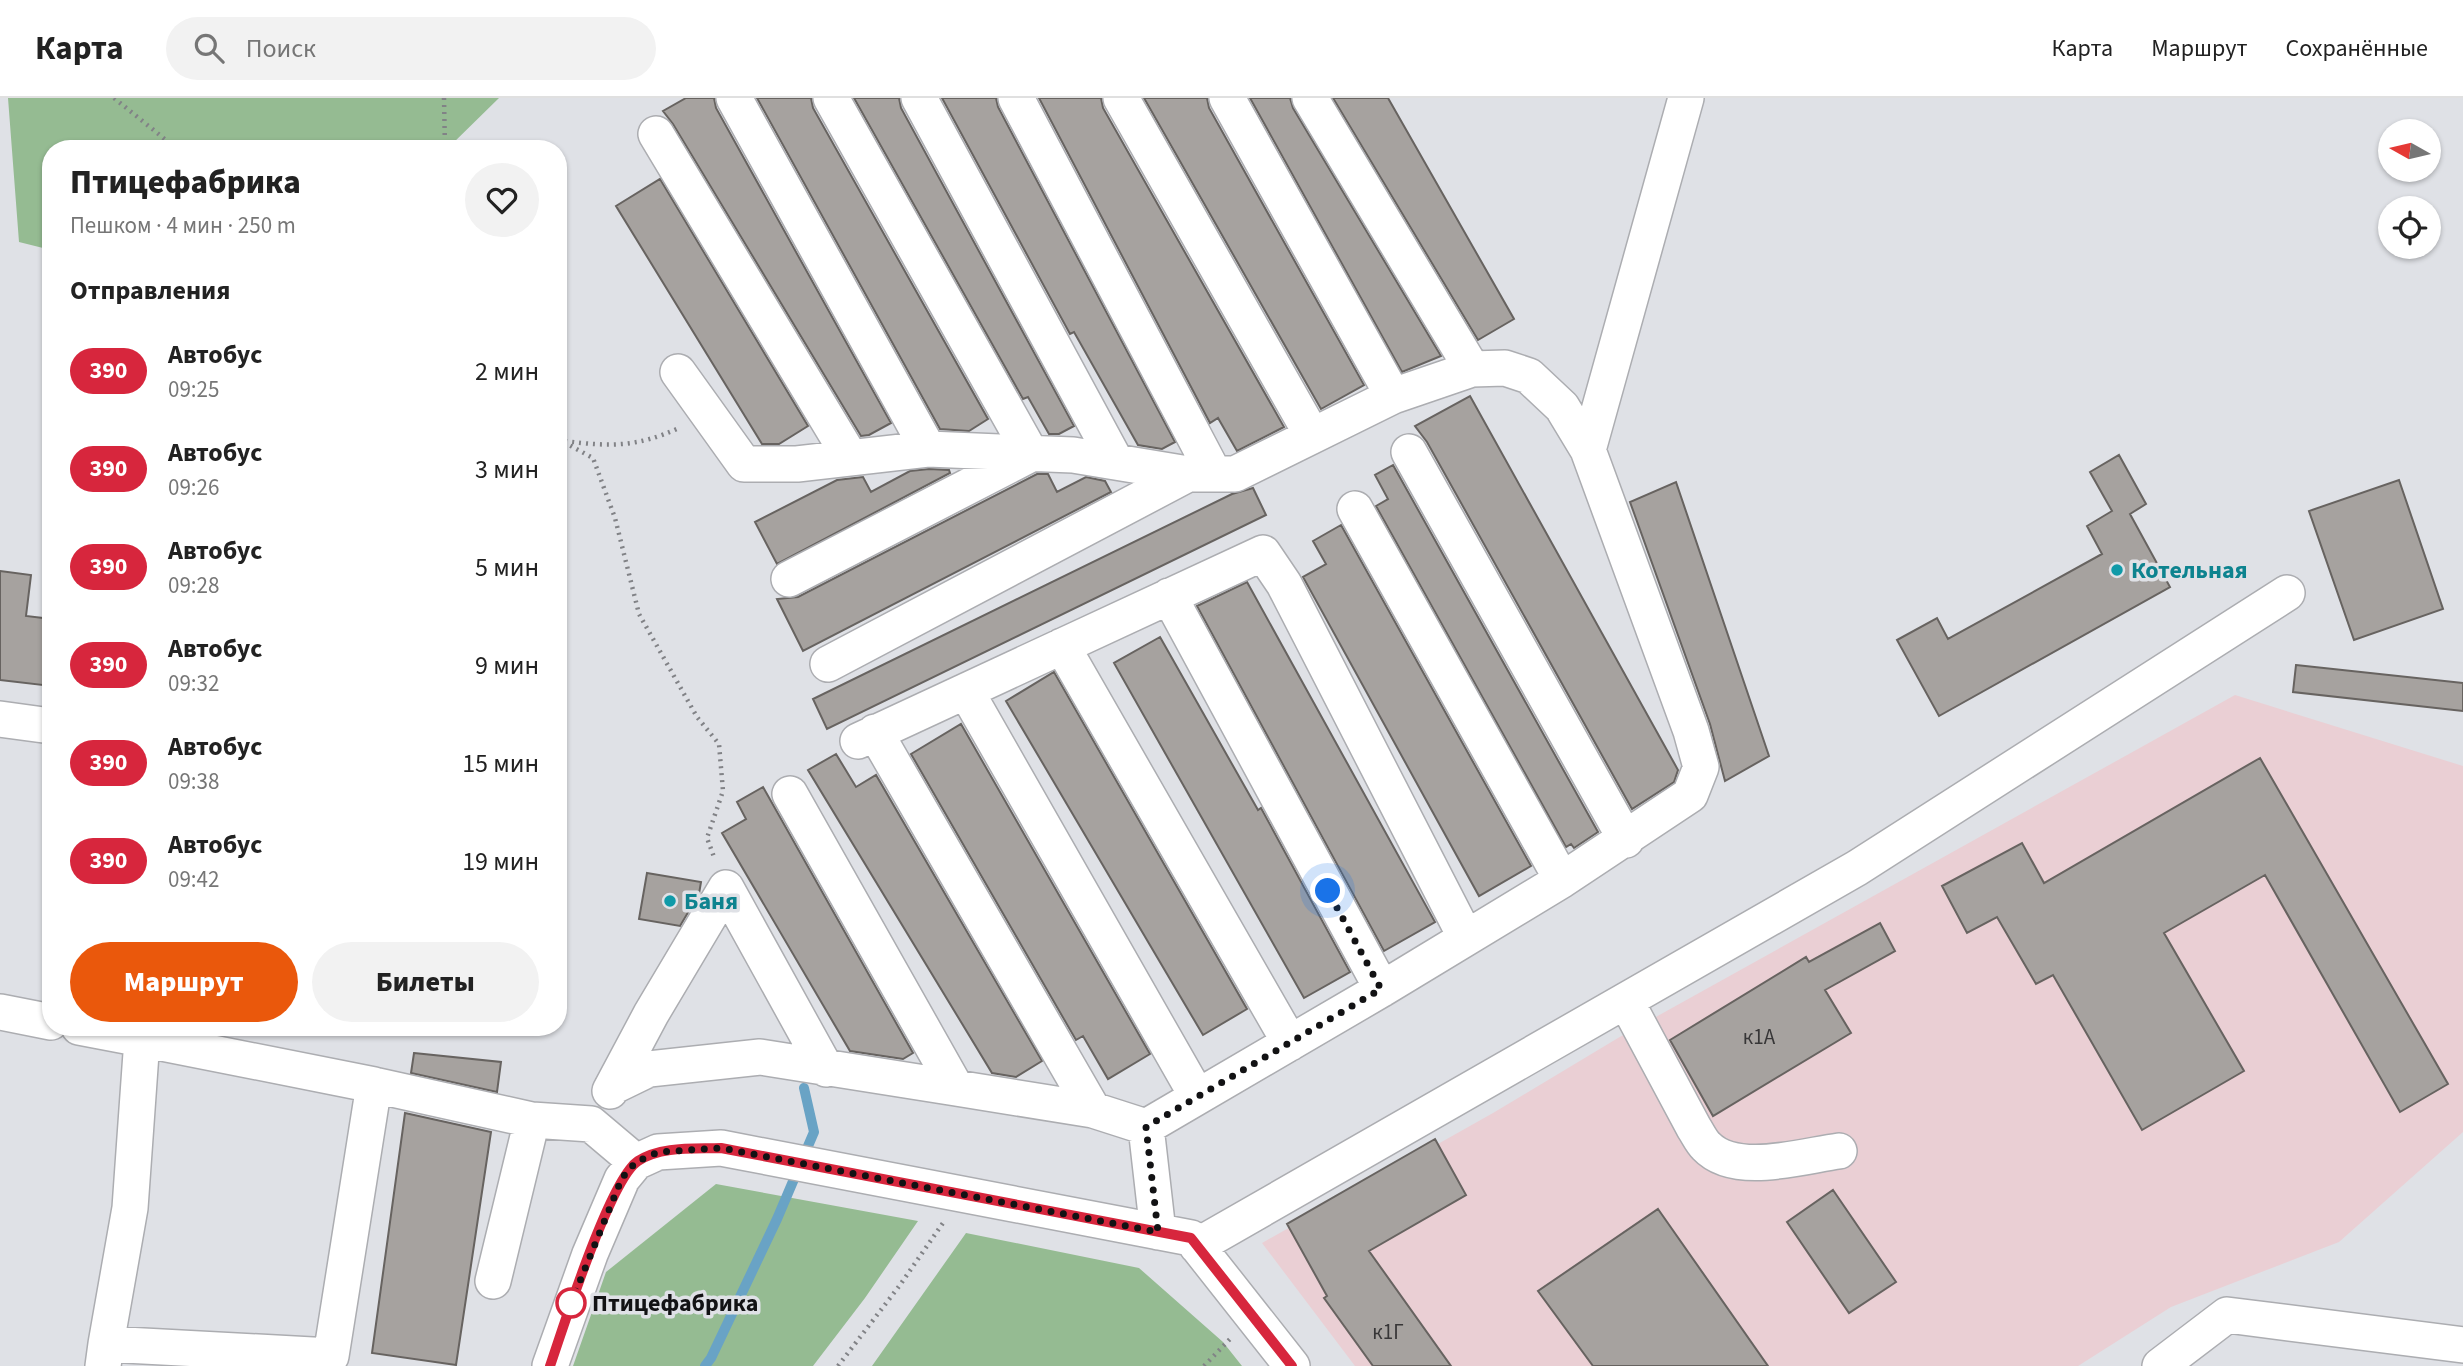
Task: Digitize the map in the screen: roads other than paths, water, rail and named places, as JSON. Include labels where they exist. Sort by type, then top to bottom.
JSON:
[{"type":"street","points":[[734,98],[928,449]]},
{"type":"street","points":[[831,98],[1031,454]]},
{"type":"street","points":[[919,98],[1116,462]]},
{"type":"street","points":[[1016,98],[1201,473]]},
{"type":"street","points":[[1122,98],[1312,435]]},
{"type":"street","points":[[1227,98],[1393,396]]},
{"type":"street","points":[[1310,98],[1472,369]]},
{"type":"street","points":[[1588,450],[1686,98]]},
{"type":"street","points":[[656,134],[850,457]]},
{"type":"street","points":[[612,1087],[649,1069],[760,1057],[1093,1110],[1146,1127],[1466,938],[1626,839],[1689,795],[1701,767],[1691,731],[1588,450],[1562,407],[1529,376],[1505,368],[1472,369],[1393,396],[1235,474],[1201,473],[1073,455],[928,449],[797,464],[744,464],[678,372]]},
{"type":"street","points":[[1409,452],[1626,839]]},
{"type":"street","points":[[789,579],[1031,454]]},
{"type":"street","points":[[828,664],[1201,473]]},
{"type":"street","points":[[1355,509],[1562,880]]},
{"type":"street","points":[[1093,1110],[867,737],[1263,553],[1284,584],[1466,938]]},
{"type":"street","points":[[550,1366],[595,1242],[622,1178],[636,1162],[658,1152],[721,1148],[963,1193],[1182,1239],[1626,1001],[1857,868],[2287,593]]},
{"type":"street","points":[[1169,596],[1381,989]]},
{"type":"street","points":[[1062,646],[1290,1043]]},
{"type":"street","points":[[966,691],[1197,1096]]},
{"type":"street","points":[[0,719],[42,725]]},
{"type":"street","points":[[790,794],[956,1088]]},
{"type":"street","points":[[591,1124],[651,1014],[726,887],[826,1069]]},
{"type":"street","points":[[1626,1001],[1707,1148],[1727,1160],[1751,1164],[1839,1151]]},
{"type":"street","points":[[0,1012],[42,1020]]},
{"type":"street","points":[[145,1036],[130,1208],[105,1355],[331,1356],[374,1085]]},
{"type":"street","points":[[158,1036],[533,1120],[591,1124],[636,1162]]},
{"type":"street","points":[[493,1281],[533,1120]]},
{"type":"street","points":[[1146,1127],[1182,1239],[1292,1366]]},
{"type":"street","points":[[2160,1366],[2227,1315],[2463,1345]]},
{"type":"waterway","points":[[705,1366],[777,1219],[814,1132],[804,1088]]},
{"type":"place","name":"Котельная","points":[[2117,570]]},
{"type":"place","name":"Баня","points":[[670,901]]},
{"type":"place","name":"Птицефабрика","points":[[571,1303]]}]
